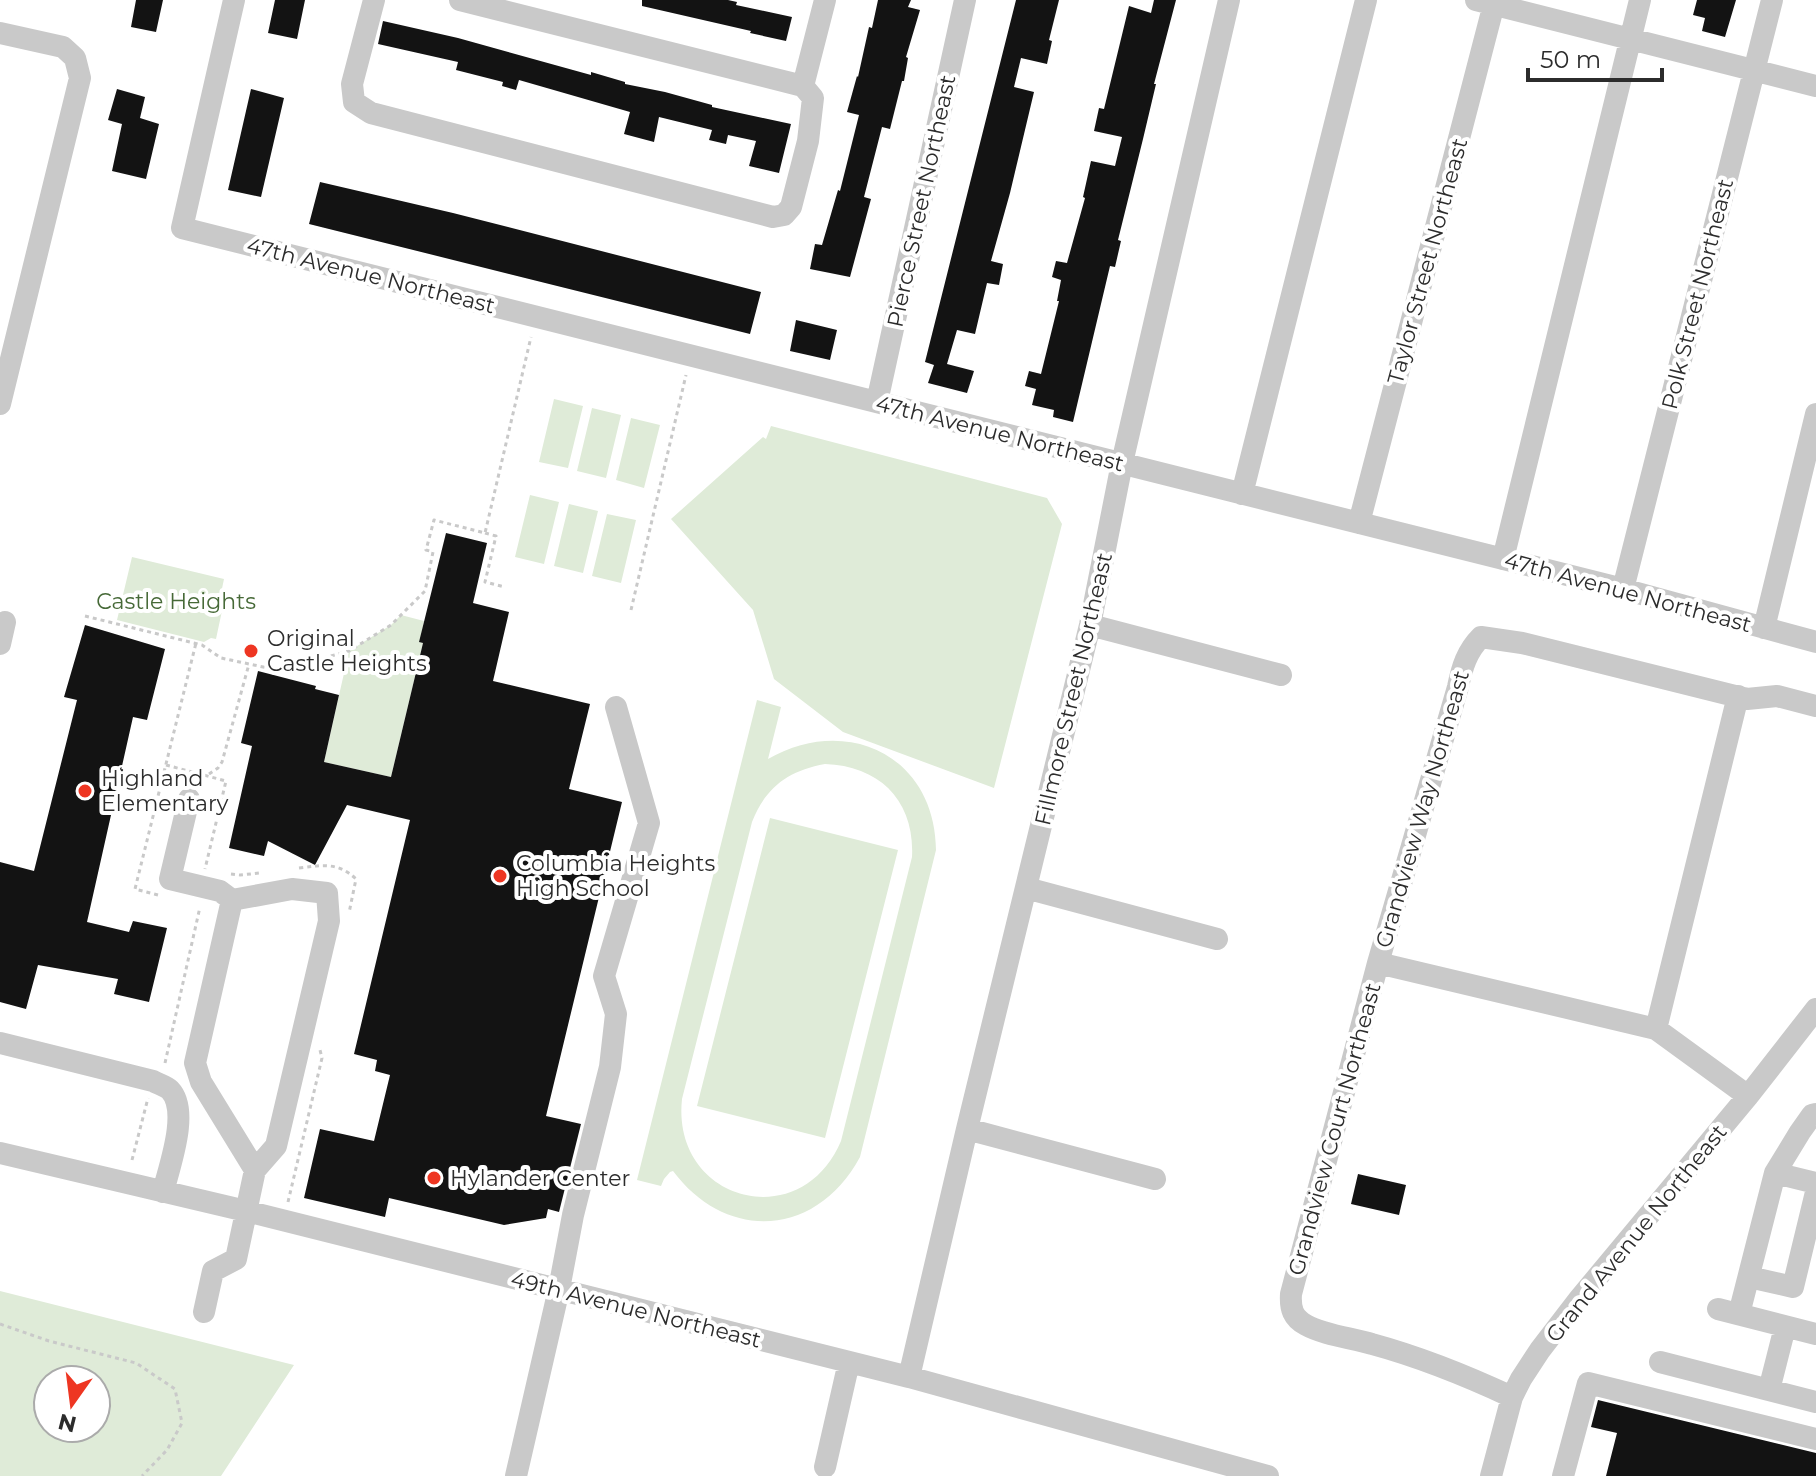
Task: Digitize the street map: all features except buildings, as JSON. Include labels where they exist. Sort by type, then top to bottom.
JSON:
[{"type":"street","name":"47th Avenue Northeast","points":[[234,0],[182,228],[1623,589],[1816,642]]},
{"type":"street","points":[[374,0],[352,84],[354,102],[371,113],[773,217],[784,215],[791,207],[808,141],[813,98],[803,86],[460,0]]},
{"type":"street","points":[[803,86],[825,0]]},
{"type":"street","name":"Pierce Street Northeast","points":[[877,402],[965,0]]},
{"type":"street","name":"Fillmore Street Northeast","points":[[909,1377],[1090,625],[1122,463],[1229,0]]},
{"type":"street","points":[[1242,494],[1366,0]]},
{"type":"street","points":[[1503,559],[1640,0]]},
{"type":"street","name":"Polk Street Northeast","points":[[1623,589],[1772,0]]},
{"type":"street","points":[[1488,1],[1816,86]]},
{"type":"street","name":"Taylor Street Northeast","points":[[1359,523],[1488,1]]},
{"type":"street","points":[[0,33],[63,47],[75,58],[80,78],[0,404]]},
{"type":"street","points":[[1764,628],[1816,414]]},
{"type":"street","points":[[1090,625],[1281,675]]},
{"type":"street","name":"Grandview Way Northeast","points":[[1378,963],[1461,669],[1481,637],[1522,643],[1747,699],[1777,696],[1816,706]]},
{"type":"street","points":[[1656,1029],[1738,696]]},
{"type":"street","points":[[516,1476],[573,1215],[610,1067],[616,1014],[604,976],[649,823],[616,707]]},
{"type":"street","points":[[189,799],[170,879],[220,891],[232,900],[292,889],[327,893],[329,921],[276,1146],[255,1170],[236,1259],[213,1271],[204,1312]]},
{"type":"street","points":[[1026,888],[1217,939]]},
{"type":"street","points":[[232,900],[195,1063],[201,1082],[255,1170]]},
{"type":"street","name":"Grandview Court Northeast","points":[[1512,1397],[1426,1361],[1307,1326],[1295,1317],[1290,1308],[1291,1294],[1378,963],[1656,1029],[1748,1096]]},
{"type":"street","name":"Grand Avenue Northeast","points":[[1491,1476],[1512,1397],[1521,1379],[1580,1298],[1816,1009]]},
{"type":"street","points":[[0,1043],[153,1081],[171,1091],[180,1111],[163,1192]]},
{"type":"street","points":[[1816,1114],[1812,1115],[1808,1134],[1775,1173],[1749,1277],[1728,1312],[1816,1334]]},
{"type":"street","points":[[967,1129],[1155,1179]]},
{"type":"street","name":"49th Avenue Northeast","points":[[0,1153],[246,1211],[909,1377],[1268,1476]]},
{"type":"street","points":[[1775,1173],[1816,1183]]},
{"type":"street","points":[[1749,1277],[1793,1287],[1816,1192]]},
{"type":"street","points":[[1769,1390],[1785,1327]]},
{"type":"street","points":[[825,1467],[849,1362]]},
{"type":"street","points":[[1660,1362],[1816,1402]]},
{"type":"street","points":[[1563,1476],[1588,1383],[1816,1439]]},
{"type":"path","points":[[485,533],[536,317]]},
{"type":"path","points":[[631,610],[690,355]]},
{"type":"path","points":[[85,616],[196,643],[221,658],[268,668],[291,667],[349,651],[391,625],[425,591],[433,552],[426,550],[434,520],[496,536],[485,582],[505,587]]},
{"type":"path","points":[[161,896],[135,889],[196,643]]},
{"type":"path","points":[[206,775],[222,762],[249,664]]},
{"type":"path","points":[[166,765],[226,781],[205,869]]},
{"type":"path","points":[[132,1160],[153,1081],[164,1066],[200,907]]},
{"type":"path","points":[[0,1324],[49,1341],[136,1363],[175,1389],[182,1423],[167,1450],[142,1476]]},
{"type":"green space","points":[[554,399],[583,406],[568,468],[539,462]]},
{"type":"green space","points":[[592,408],[621,415],[606,478],[577,471]]},
{"type":"green space","points":[[631,418],[660,425],[644,488],[616,480]]},
{"type":"green space","points":[[771,426],[1047,498],[1062,524],[994,788],[843,732],[774,679],[753,610],[671,519],[763,437],[766,439]]},
{"type":"green space","points":[[530,495],[559,502],[544,564],[515,557]]},
{"type":"green space","points":[[569,504],[598,511],[583,573],[554,566]]},
{"type":"green space","points":[[607,514],[636,520],[621,583],[592,576]]},
{"type":"green space","name":"Castle Heights","points":[[132,557],[224,579],[219,603],[223,606],[216,639],[204,642],[117,620]]},
{"type":"green space","points":[[401,615],[424,621],[420,642],[423,643],[391,777],[324,762],[349,651],[391,625]]},
{"type":"green space","points":[[757,700],[781,707],[768,759],[798,746],[827,741],[855,743],[881,752],[903,768],[920,789],[932,817],[936,850],[860,1157],[842,1184],[820,1203],[796,1216],[771,1221],[745,1219],[719,1210],[695,1194],[673,1171],[661,1186],[637,1180]],"holes":[[[825,764],[845,766],[877,780],[900,803],[907,819],[912,857],[841,1141],[822,1171],[798,1189],[770,1197],[742,1194],[717,1183],[697,1162],[684,1134],[682,1099],[752,822],[771,790],[789,776]]]},
{"type":"green space","points":[[770,818],[898,850],[825,1138],[697,1106]]},
{"type":"green space","points":[[0,1291],[294,1365],[221,1476],[0,1476]]},
{"type":"place","name":"Original Castle Heights","points":[[251,651]]},
{"type":"place","name":"Highland Elementary","points":[[85,791]]},
{"type":"place","name":"Columbia Heights High School","points":[[500,876]]},
{"type":"place","name":"Hylander Center","points":[[434,1178]]}]
